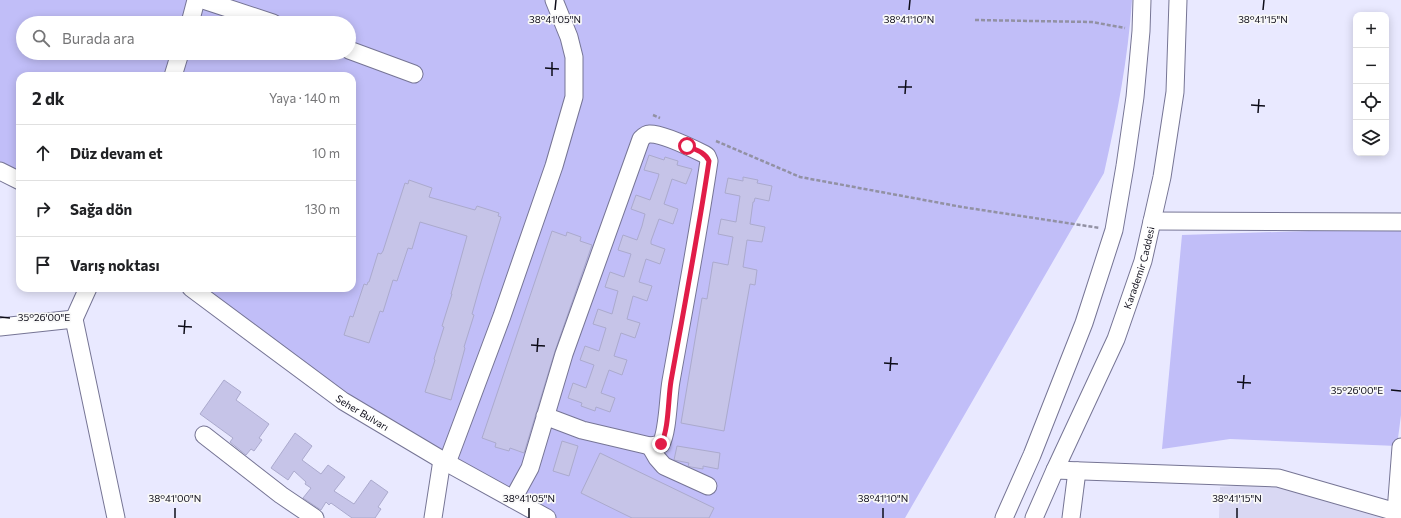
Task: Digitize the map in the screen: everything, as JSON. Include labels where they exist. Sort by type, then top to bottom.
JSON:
[{"type":"street","points":[[192,16],[196,0]]},
{"type":"street","points":[[203,0],[251,16]]},
{"type":"street","points":[[433,518],[445,462],[502,316],[554,166],[574,97],[574,57],[569,37],[554,0]]},
{"type":"street","points":[[1004,518],[1032,455],[1084,323],[1114,230],[1135,97],[1141,31],[1142,0]]},
{"type":"street","name":"Karademir Caddesi","points":[[1034,518],[1116,339],[1143,261],[1162,177],[1175,92],[1178,0]]},
{"type":"street","points":[[356,53],[414,74]]},
{"type":"street","points":[[174,72],[178,60]]},
{"type":"street","points":[[513,499],[530,468],[545,416],[564,354],[641,139],[646,134],[662,137],[704,154],[707,156],[709,161],[700,225],[668,397],[665,430],[661,444],[650,446],[582,430],[545,416]]},
{"type":"street","points":[[0,171],[16,178]]},
{"type":"street","points":[[1152,221],[1401,222]]},
{"type":"street","points":[[86,292],[74,318],[116,518]]},
{"type":"street","name":"Seher Bulvarı","points":[[196,292],[343,401],[445,462],[547,518]]},
{"type":"street","points":[[0,327],[74,318]]},
{"type":"street","points":[[204,435],[281,495],[315,518]]},
{"type":"street","points":[[650,446],[664,466],[708,486]]},
{"type":"street","points":[[1055,470],[1278,478],[1396,515],[1401,447]]},
{"type":"street","points":[[1071,518],[1077,471]]},
{"type":"path","points":[[975,20],[1092,22],[1141,31]]},
{"type":"path","points":[[653,115],[660,118]]},
{"type":"path","points":[[712,140],[800,177],[962,207],[1114,230]]},
{"type":"shaded area","points":[[0,0],[1132,0],[1128,44],[1104,173],[905,518],[544,518],[466,475],[196,292],[356,292],[356,72],[16,72],[16,178],[0,172]]},
{"type":"shaded area","points":[[1401,228],[1401,415],[1397,446],[1230,439],[1162,449],[1182,235]]},
{"type":"shaded area","points":[[1264,484],[1308,490],[1386,518],[1219,518],[1220,487]]},
{"type":"building","points":[[649,155],[664,160],[665,157],[678,161],[677,165],[692,169],[686,184],[672,179],[664,204],[678,209],[673,224],[659,219],[651,241],[651,244],[665,249],[660,264],[646,259],[639,282],[652,286],[647,301],[633,296],[627,319],[640,323],[635,338],[621,333],[614,356],[627,360],[622,375],[609,370],[601,393],[615,398],[610,412],[596,407],[595,411],[581,406],[582,403],[568,398],[573,383],[586,388],[594,365],[580,360],[585,346],[599,351],[606,328],[593,324],[598,309],[612,314],[618,291],[605,287],[610,272],[624,277],[631,254],[618,250],[623,235],[637,240],[642,226],[645,214],[631,209],[636,195],[650,200],[658,178],[659,174],[644,170]]},
{"type":"building","points":[[743,177],[758,180],[757,183],[772,186],[769,201],[755,198],[753,202],[750,224],[765,227],[762,242],[747,240],[743,267],[757,270],[755,285],[750,284],[724,431],[681,423],[702,298],[707,299],[713,262],[728,265],[733,237],[718,234],[721,219],[736,222],[740,196],[725,193],[728,178],[743,181]]},
{"type":"building","points":[[409,180],[432,188],[429,197],[475,210],[477,206],[499,213],[498,216],[501,217],[472,314],[474,315],[464,347],[465,348],[451,400],[425,392],[444,327],[442,326],[467,236],[420,222],[412,249],[408,248],[397,281],[393,280],[383,312],[380,311],[369,343],[344,335],[350,316],[353,317],[364,284],[367,285],[369,282],[378,253],[381,254],[383,251],[405,183],[408,184]]},
{"type":"building","points":[[552,231],[566,236],[567,232],[581,237],[580,241],[592,245],[555,351],[524,453],[510,448],[509,451],[495,447],[496,443],[482,438]]},
{"type":"building","points":[[224,380],[241,392],[236,400],[269,424],[259,438],[262,440],[254,451],[251,449],[246,455],[230,442],[233,438],[200,414]]},
{"type":"building","points":[[295,433],[312,446],[302,460],[321,474],[328,465],[345,477],[334,491],[354,504],[371,480],[388,492],[378,507],[381,509],[375,518],[352,518],[331,503],[329,505],[326,502],[321,510],[303,498],[311,488],[305,484],[306,482],[294,471],[288,480],[271,468]]},
{"type":"building","points":[[562,441],[578,446],[569,476],[553,471]]},
{"type":"building","points":[[677,446],[720,453],[718,469],[703,466],[703,469],[691,467],[688,466],[689,463],[674,460]]},
{"type":"building","points":[[600,453],[714,508],[709,518],[632,518],[581,493]]},
{"type":"route","points":[[661,444],[665,430],[668,397],[700,225],[709,161],[707,156],[687,146]]}]
